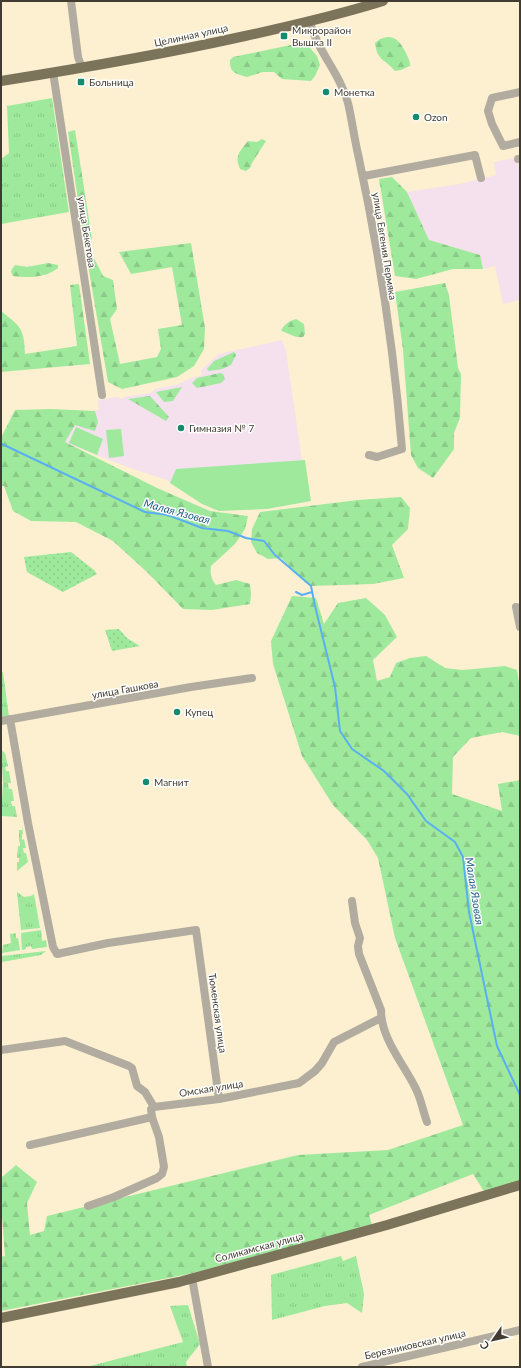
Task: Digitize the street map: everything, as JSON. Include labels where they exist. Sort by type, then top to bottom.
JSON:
[{"type":"main road","name":"Целинная улица","points":[[1,81],[182,50],[310,22],[364,4],[383,1]]},
{"type":"main road","name":"Соликамская улица","points":[[1,1318],[192,1278],[387,1225],[520,1185]]},
{"type":"street","points":[[71,1],[78,57],[82,68]]},
{"type":"street","name":"улица Евгения Пермяка","points":[[310,22],[313,35],[341,82],[348,103],[364,176],[382,280],[395,374],[402,449],[377,457],[369,455]]},
{"type":"street","name":"улица Бекетова","points":[[53,72],[102,395]]},
{"type":"street","points":[[520,92],[492,98],[488,112],[503,146],[520,142]]},
{"type":"street","points":[[364,176],[475,155],[481,178]]},
{"type":"street","points":[[516,607],[520,627]]},
{"type":"street","name":"улица Гашкова","points":[[1,721],[191,687],[252,678]]},
{"type":"street","name":"Тюменская улица","points":[[10,719],[28,823],[53,947],[57,954],[196,930],[219,1099]]},
{"type":"street","points":[[352,901],[355,923],[360,938],[358,946],[360,954],[381,1010],[381,1018],[386,1035],[416,1090],[427,1122]]},
{"type":"street","name":"Омская улица","points":[[154,1107],[219,1099],[299,1083],[316,1071],[334,1042],[381,1018]]},
{"type":"street","points":[[1,1050],[66,1041],[132,1068],[137,1086],[145,1092],[154,1107],[151,1109],[152,1117],[159,1137],[164,1171],[157,1178],[114,1197],[88,1206]]},
{"type":"street","points":[[30,1145],[152,1117]]},
{"type":"street","points":[[192,1278],[208,1367]]},
{"type":"street","name":"Березниковская улица","points":[[362,1367],[520,1330]]},
{"type":"shaded area","points":[[513,158],[520,163],[520,300],[503,304],[495,266],[483,269],[480,255],[429,240],[407,192],[460,184],[496,175],[494,162]]},
{"type":"shaded area","name":"Гимназия № 7","points":[[282,340],[286,351],[308,501],[219,511],[167,480],[133,469],[63,442],[66,414],[99,410],[98,400],[118,397],[122,399],[124,397],[151,393],[155,389],[176,385],[202,375],[201,370],[219,354]]},
{"type":"green space","points":[[387,37],[394,38],[401,44],[409,59],[410,66],[395,71],[380,57],[375,43],[380,39]]},
{"type":"green space","points":[[305,42],[317,56],[320,65],[311,81],[282,79],[274,72],[263,72],[247,77],[232,70],[230,60],[233,57]]},
{"type":"green space","points":[[52,98],[69,212],[1,224],[1,159],[9,153],[7,106]]},
{"type":"green space","points":[[75,130],[92,239],[84,241],[68,132]]},
{"type":"green space","points":[[262,139],[266,141],[250,168],[246,171],[240,169],[238,157],[248,141],[257,142]]},
{"type":"green space","points":[[392,177],[407,192],[429,240],[480,255],[483,269],[453,269],[416,279],[395,276],[379,179]]},
{"type":"green space","points":[[191,243],[205,328],[204,349],[194,366],[177,377],[122,389],[108,382],[87,259],[94,258],[103,276],[113,280],[117,309],[110,319],[120,364],[157,357],[161,349],[158,329],[182,325],[172,267],[131,274],[119,252]]},
{"type":"green space","points":[[48,263],[58,265],[58,268],[48,274],[37,276],[13,276],[11,272],[15,265],[27,267]]},
{"type":"green space","points":[[445,283],[449,295],[458,368],[461,374],[460,418],[454,433],[454,449],[433,478],[418,468],[411,455],[403,350],[395,292]]},
{"type":"green space","points":[[79,284],[90,364],[1,372],[1,311],[20,329],[24,339],[25,354],[77,346],[70,285]]},
{"type":"green space","points":[[296,319],[304,324],[305,334],[303,337],[294,336],[281,331],[287,323]]},
{"type":"green space","points":[[234,352],[236,355],[231,365],[222,369],[209,371],[207,369],[214,361]]},
{"type":"green space","points":[[220,373],[223,374],[225,379],[221,383],[197,388],[192,383],[197,378]]},
{"type":"green space","points":[[182,387],[173,401],[164,402],[156,392]]},
{"type":"green space","points":[[150,396],[169,417],[166,421],[128,399]]},
{"type":"green space","points":[[51,409],[95,411],[98,422],[95,431],[75,425],[65,442],[157,488],[210,511],[248,516],[245,529],[235,544],[211,566],[211,572],[212,578],[216,585],[236,580],[250,584],[250,604],[212,610],[183,609],[148,573],[113,541],[76,522],[31,521],[13,511],[4,486],[1,486],[1,438],[15,410]]},
{"type":"green space","points":[[76,427],[103,439],[97,455],[69,443]]},
{"type":"green space","points":[[121,429],[124,456],[109,458],[106,430]]},
{"type":"green space","points":[[305,460],[311,501],[267,509],[219,511],[202,504],[170,483],[176,469]]},
{"type":"green space","points":[[401,497],[410,508],[408,529],[392,545],[404,578],[373,584],[311,586],[281,558],[268,559],[257,553],[251,542],[252,529],[260,512],[358,500]]},
{"type":"green space","points":[[71,552],[97,574],[63,592],[27,572],[24,557]]},
{"type":"green space","points":[[292,596],[316,598],[324,624],[338,603],[366,598],[385,615],[397,637],[373,660],[377,681],[390,677],[396,663],[410,658],[426,656],[445,668],[463,670],[505,666],[517,670],[520,688],[520,736],[502,732],[471,738],[453,757],[452,794],[502,811],[498,784],[520,780],[520,1181],[485,1193],[473,1174],[369,1215],[372,1225],[189,1274],[1,1311],[1,1257],[5,1256],[1,1203],[1,1178],[16,1165],[37,1182],[27,1203],[30,1235],[44,1231],[47,1216],[298,1155],[388,1150],[463,1125],[395,938],[378,858],[367,840],[333,805],[302,756],[273,664],[271,641]]},
{"type":"green space","points":[[119,629],[127,638],[140,646],[112,651],[105,630]]},
{"type":"green space","points":[[3,672],[9,717],[1,718],[1,673]]},
{"type":"green space","points":[[1,750],[5,753],[8,766],[5,767],[6,771],[9,771],[11,783],[8,783],[9,789],[12,789],[14,801],[11,801],[12,806],[15,806],[17,817],[1,816],[3,783]]},
{"type":"green space","points":[[22,825],[23,834],[22,840],[24,839],[26,848],[23,848],[28,862],[17,871],[17,862],[19,862],[19,858],[17,858],[18,846],[20,846],[19,830],[22,830]]},
{"type":"green space","points":[[17,892],[24,897],[34,894],[40,928],[21,930]]},
{"type":"green space","points":[[41,930],[42,941],[46,940],[47,947],[32,949],[31,946],[22,950],[21,933]]},
{"type":"green space","points":[[16,933],[20,950],[2,953],[3,945],[11,943],[10,934]]},
{"type":"green space","points":[[46,951],[41,955],[2,962],[2,956]]},
{"type":"green space","points":[[341,1256],[343,1261],[356,1256],[364,1294],[362,1313],[347,1303],[325,1306],[272,1320],[271,1275]]},
{"type":"green space","points":[[188,1305],[200,1344],[186,1362],[187,1367],[86,1367],[183,1342],[170,1306]]},
{"type":"waterway","name":"Малая Язовая","points":[[2,444],[145,512],[168,515],[202,528],[228,531],[246,538],[264,541],[275,555],[311,586],[335,687],[340,731],[352,749],[384,771],[407,794],[426,821],[455,842],[463,857],[469,912],[497,1046],[520,1095]]},
{"type":"waterway","name":"Малая Язовая","points":[[296,592],[302,595],[312,592]]},
{"type":"place","name":"Микрорайон Вышка II","points":[[284,36]]},
{"type":"place","name":"Больница","points":[[81,82]]},
{"type":"place","name":"Монетка","points":[[326,92]]},
{"type":"place","name":"Ozon","points":[[416,117]]},
{"type":"place","name":"Гимназия № 7","points":[[181,428]]},
{"type":"place","name":"Купец","points":[[177,712]]},
{"type":"place","name":"Магнит","points":[[146,782]]}]
